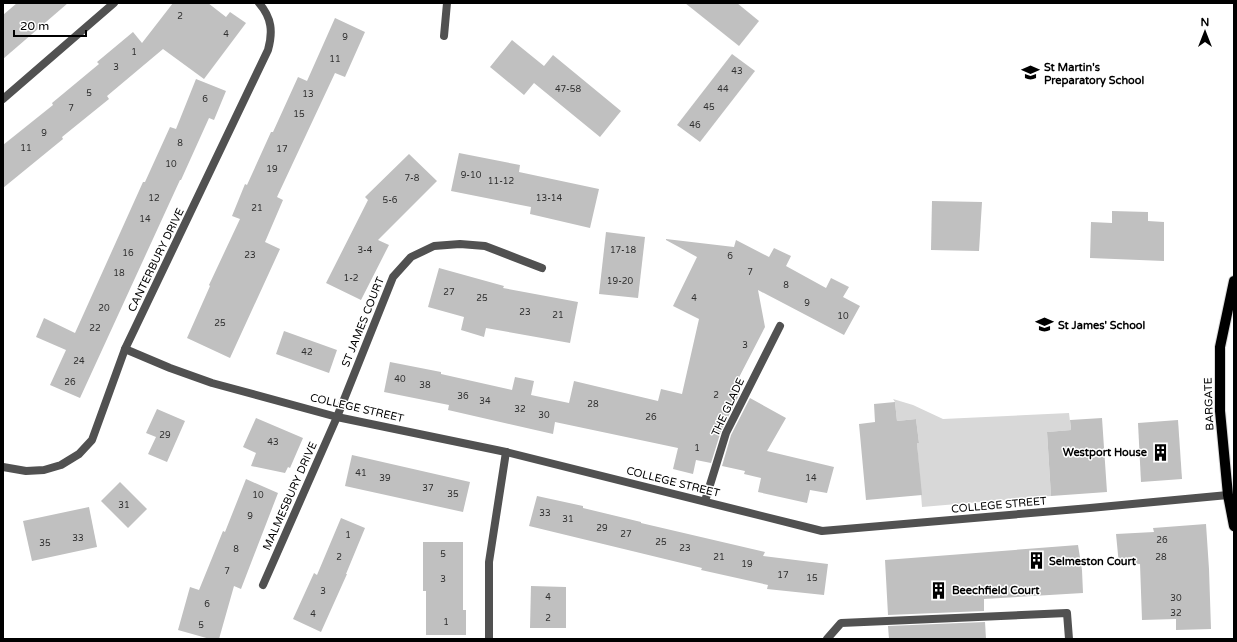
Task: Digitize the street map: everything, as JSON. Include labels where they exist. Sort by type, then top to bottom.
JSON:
[{"type":"main road","name":"BARGATE","points":[[1234,281],[1220,346],[1220,411],[1228,495],[1234,526]]},
{"type":"street","points":[[3,98],[114,3]]},
{"type":"street","name":"CANTERBURY DRIVE","points":[[3,467],[26,471],[44,470],[61,465],[79,454],[92,440],[125,349],[268,50],[272,36],[270,23],[265,10],[259,3]]},
{"type":"street","points":[[444,36],[447,3]]},
{"type":"street","name":"ST JAMES COURT","points":[[337,417],[393,277],[411,257],[434,246],[460,244],[485,246],[542,268]]},
{"type":"street","name":"THE GLADE","points":[[705,501],[726,433],[780,326]]},
{"type":"street","name":"COLLEGE STREET","points":[[125,349],[170,368],[212,383],[337,417],[506,452],[822,531],[1228,495]]},
{"type":"street","name":"MALMESBURY DRIVE","points":[[263,584],[337,417]]},
{"type":"street","points":[[489,639],[489,562],[506,452]]},
{"type":"street","points":[[826,639],[841,623],[1068,613],[1069,639]]},
{"type":"shaded area","points":[[893,399],[913,405],[943,419],[1069,413],[1071,430],[1047,432],[1051,496],[922,507],[917,443],[919,443],[916,419],[897,421],[895,402]]},
{"type":"building","points":[[17,3],[68,3],[3,59],[3,15]]},
{"type":"building","points":[[173,3],[208,3],[226,17],[230,12],[246,23],[204,79],[163,49],[107,96],[109,99],[62,137],[63,139],[3,188],[3,145],[53,105],[52,103],[99,64],[97,62],[133,32],[142,43]]},
{"type":"building","points":[[685,3],[737,3],[759,21],[739,46]]},
{"type":"building","points":[[335,18],[365,32],[345,77],[335,73],[277,197],[283,200],[265,242],[280,249],[230,358],[187,338],[210,286],[209,285],[240,219],[232,216],[245,184],[247,185],[298,77],[307,81]]},
{"type":"building","points":[[512,40],[544,66],[553,55],[621,111],[600,137],[534,83],[524,95],[490,67]]},
{"type":"building","points":[[732,54],[755,71],[700,142],[677,125]]},
{"type":"building","points":[[196,79],[226,91],[214,120],[209,118],[80,398],[50,385],[66,350],[36,337],[44,318],[75,333],[143,182],[145,182],[170,127],[176,129]]},
{"type":"building","points":[[459,153],[520,165],[519,172],[599,189],[590,228],[530,214],[531,207],[451,191]]},
{"type":"building","points":[[409,154],[437,181],[378,240],[389,245],[361,300],[326,283],[368,200],[365,197]]},
{"type":"building","points":[[932,201],[982,202],[979,251],[931,250]]},
{"type":"building","points":[[1112,211],[1148,212],[1148,221],[1164,222],[1164,261],[1090,258],[1091,222],[1112,223]]},
{"type":"building","points":[[606,232],[645,237],[638,298],[599,294]]},
{"type":"building","points":[[666,239],[734,247],[736,240],[769,257],[774,248],[791,256],[786,266],[826,288],[831,278],[849,287],[843,297],[860,306],[844,335],[758,290],[765,327],[733,389],[740,393],[721,431],[711,463],[696,460],[693,474],[673,469],[678,448],[555,422],[553,434],[448,410],[449,405],[384,392],[390,362],[441,372],[441,374],[512,390],[515,377],[534,381],[531,395],[569,403],[574,381],[658,401],[661,389],[682,394],[699,319],[673,306],[697,257]]},
{"type":"building","points":[[439,268],[504,286],[503,288],[578,302],[570,343],[486,328],[484,337],[461,330],[464,317],[428,307]]},
{"type":"building","points":[[284,331],[337,350],[329,373],[276,354]]},
{"type":"building","points":[[750,398],[786,418],[767,451],[834,467],[827,493],[810,490],[807,503],[758,492],[761,478],[744,474],[745,471],[722,466],[731,435]]},
{"type":"building","points":[[895,402],[897,421],[916,419],[922,495],[866,500],[859,424],[875,422],[874,404]]},
{"type":"building","points":[[157,409],[185,421],[167,462],[148,454],[156,437],[146,433]]},
{"type":"building","points":[[256,418],[303,438],[290,468],[288,467],[285,473],[251,466],[256,453],[243,447]]},
{"type":"building","points":[[1102,418],[1107,492],[1051,496],[1047,432],[1071,430],[1070,420]]},
{"type":"building","name":"Westport House","points":[[1178,420],[1182,479],[1141,482],[1138,423]]},
{"type":"building","points":[[352,455],[470,482],[463,512],[345,486]]},
{"type":"building","points":[[246,479],[278,493],[241,589],[234,586],[219,639],[210,639],[178,630],[190,587],[199,590],[223,531],[225,532]]},
{"type":"building","points":[[120,482],[147,509],[128,528],[101,501]]},
{"type":"building","points":[[537,496],[583,506],[583,508],[641,523],[765,552],[763,556],[828,564],[824,595],[767,589],[768,585],[701,570],[702,568],[529,526]]},
{"type":"building","points":[[89,507],[97,547],[32,561],[23,521]]},
{"type":"building","points":[[341,518],[365,528],[347,574],[321,632],[293,619],[314,573],[317,575]]},
{"type":"building","points":[[1206,524],[1211,629],[1176,630],[1176,619],[1142,620],[1140,564],[1119,565],[1116,534],[1154,532],[1153,528]]},
{"type":"building","points":[[423,542],[463,542],[463,610],[466,610],[466,635],[426,635],[426,591],[423,591]]},
{"type":"building","points":[[1078,545],[1082,570],[1083,593],[984,599],[984,611],[888,615],[885,560]]},
{"type":"building","points":[[531,586],[566,587],[566,628],[530,628]]},
{"type":"building","points":[[985,622],[986,639],[889,639],[888,626]]},
{"type":"place","name":"St Martin's Preparatory School","points":[[1031,73]]},
{"type":"place","name":"St James' School","points":[[1045,325]]},
{"type":"place","name":"Westport House","points":[[1160,452]]},
{"type":"place","name":"Selmeston Court","points":[[1036,561]]},
{"type":"place","name":"Beechfield Court","points":[[939,590]]}]
